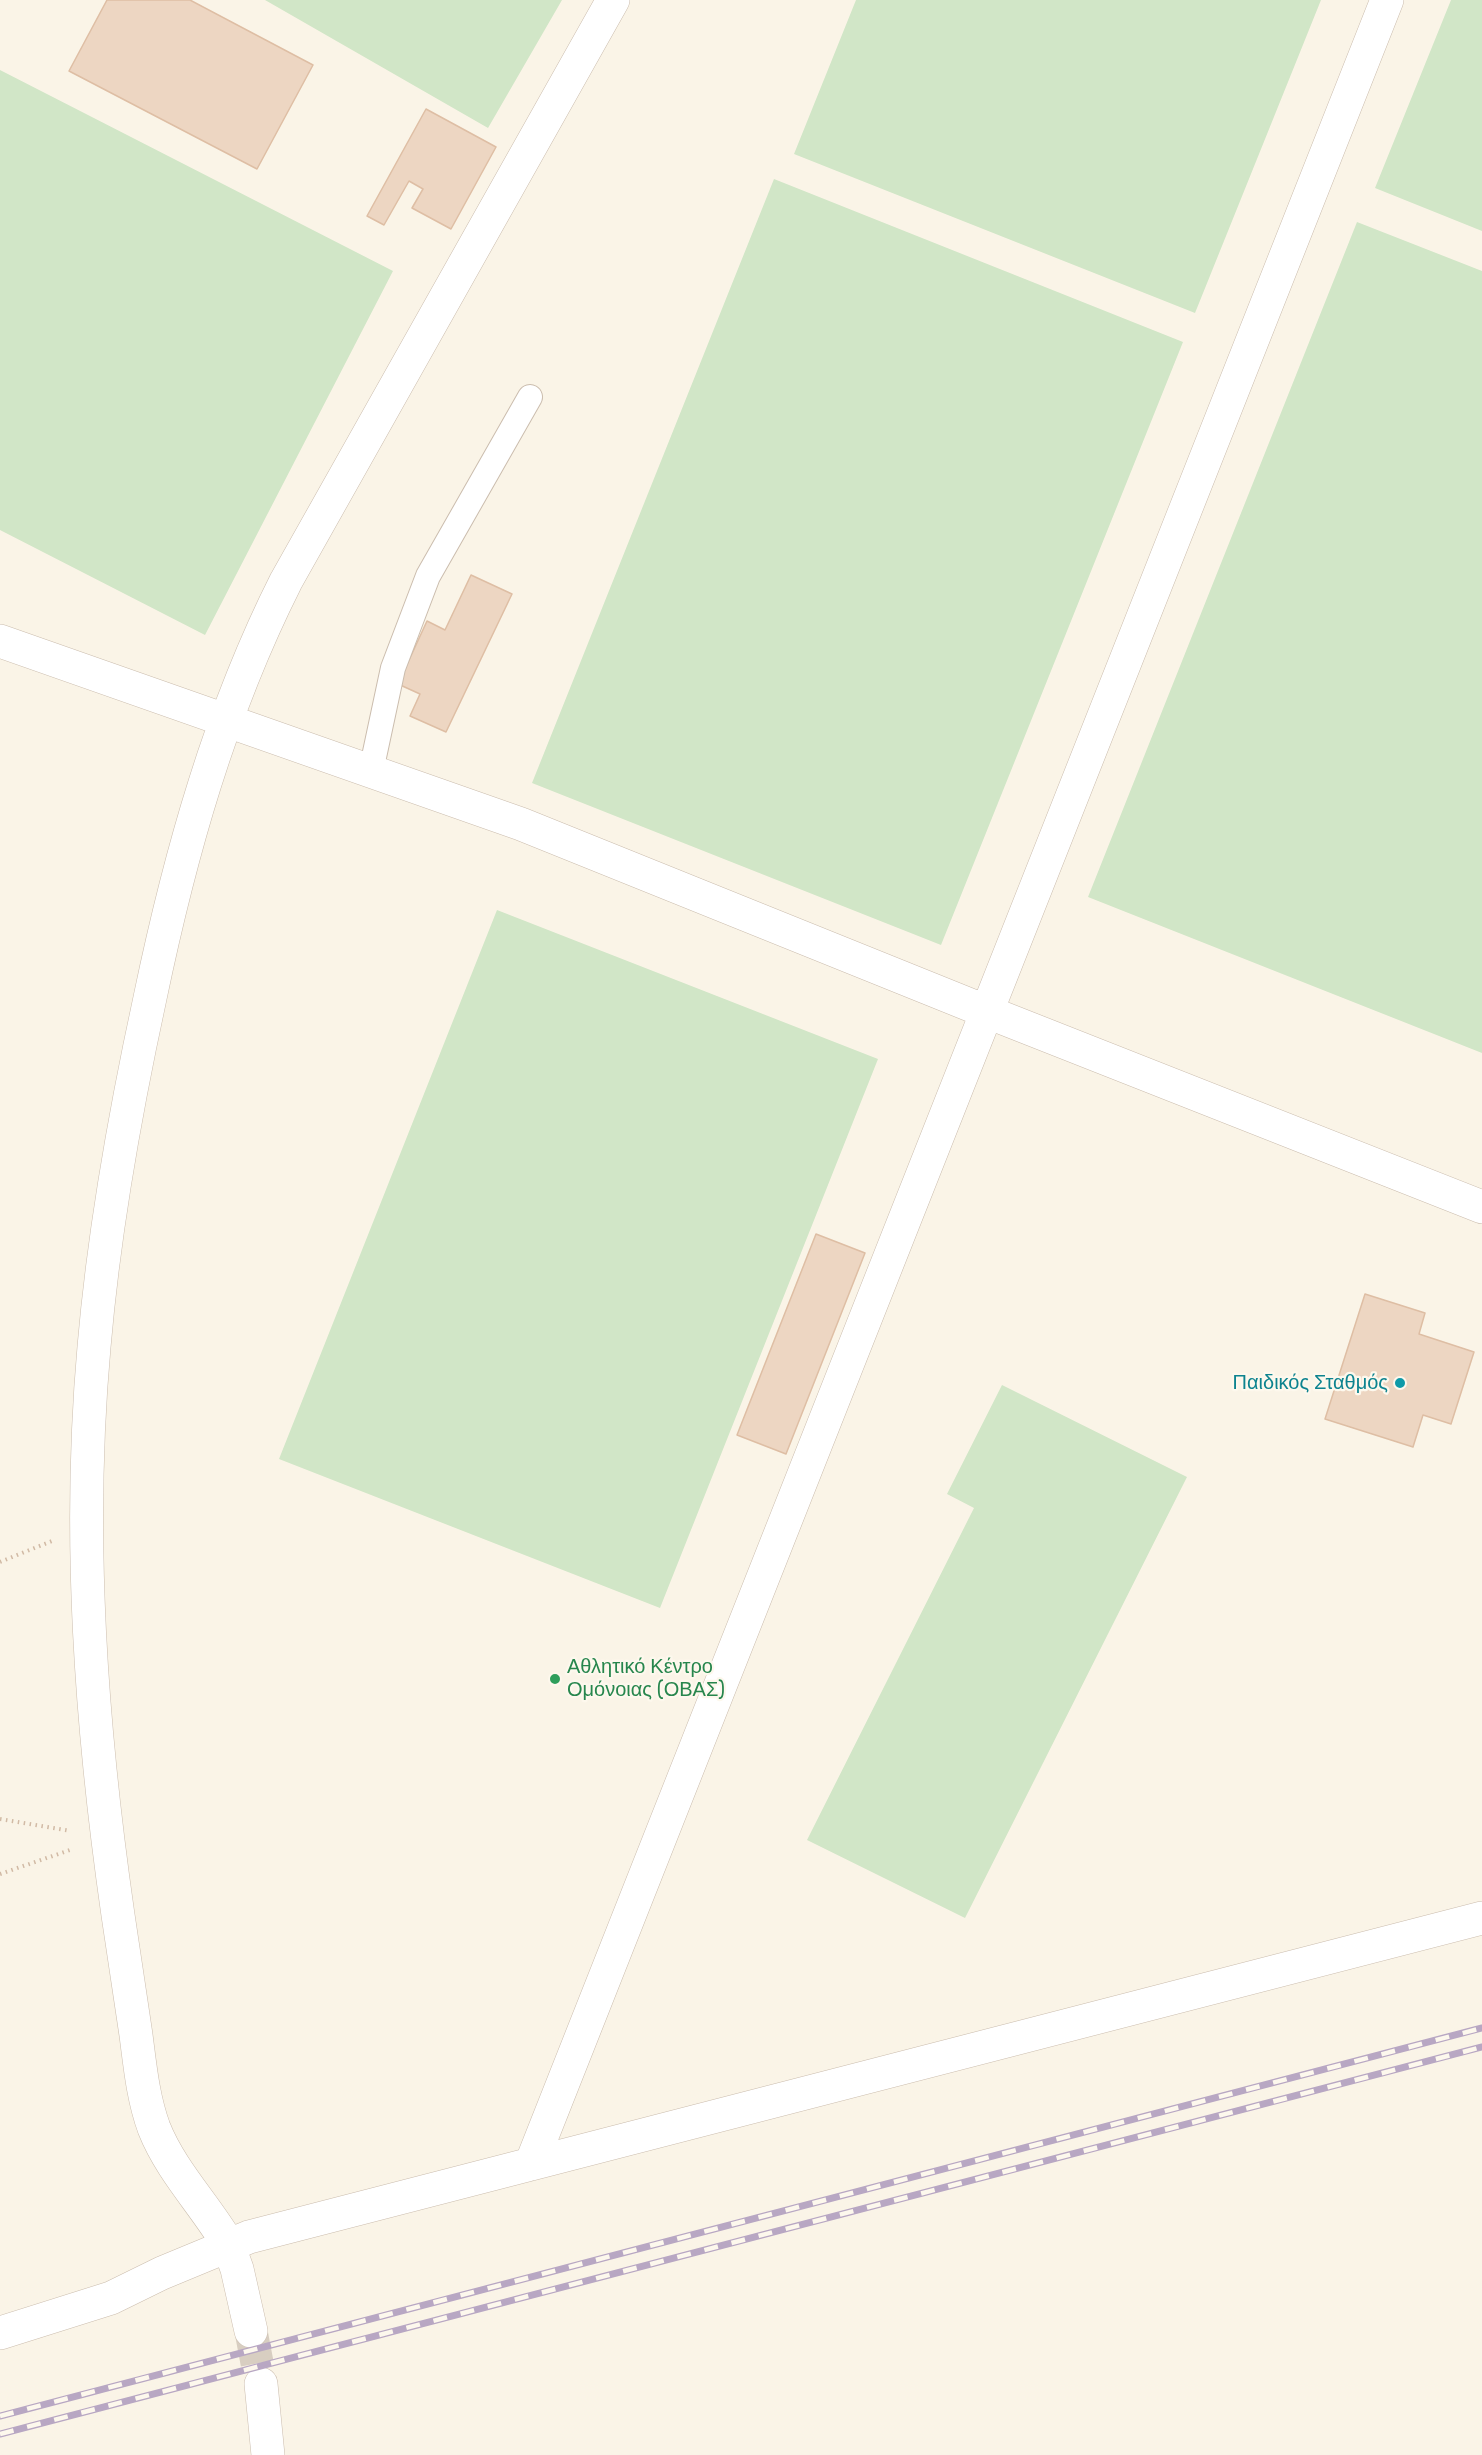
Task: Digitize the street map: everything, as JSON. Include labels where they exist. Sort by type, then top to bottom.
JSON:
[{"type":"street","points":[[251,2331],[237,2269],[228,2244],[169,2157],[151,2117],[141,2073],[108,1837],[96,1728],[87,1527],[94,1347],[118,1165],[166,920],[192,824],[246,664],[286,581],[613,0]]},
{"type":"street","points":[[531,2164],[985,1011],[1387,0]]},
{"type":"street","points":[[0,641],[522,824],[985,1011],[1482,1207]]},
{"type":"street","points":[[0,2333],[111,2298],[228,2244],[1482,1918]]},
{"type":"street","points":[[261,2384],[268,2455]]},
{"type":"lane","points":[[371,771],[393,668],[428,576],[530,397]]},
{"type":"path","points":[[0,1562],[87,1527]]},
{"type":"path","points":[[0,1819],[108,1837]]},
{"type":"path","points":[[0,1874],[108,1837]]},
{"type":"green space","points":[[265,0],[562,0],[488,128]]},
{"type":"green space","points":[[856,0],[1321,0],[1195,313],[794,154]]},
{"type":"green space","points":[[1451,0],[1482,0],[1482,231],[1375,188]]},
{"type":"green space","points":[[0,70],[393,271],[205,635],[0,530]]},
{"type":"green space","points":[[774,179],[1183,342],[941,945],[532,783]]},
{"type":"green space","points":[[1357,222],[1482,271],[1482,1053],[1088,897]]},
{"type":"green space","points":[[497,910],[878,1059],[660,1608],[279,1459]]},
{"type":"green space","points":[[1002,1385],[1187,1477],[965,1918],[807,1840],[974,1508],[947,1494]]},
{"type":"building","points":[[107,0],[190,0],[313,65],[257,169],[69,71]]},
{"type":"building","points":[[426,109],[496,147],[451,229],[412,208],[423,189],[409,181],[384,225],[367,216]]},
{"type":"building","points":[[471,575],[512,594],[446,732],[410,716],[420,694],[398,684],[427,621],[445,630]]},
{"type":"building","points":[[816,1234],[865,1253],[786,1454],[737,1435]]},
{"type":"building","name":"Παιδικός Σταθμός","points":[[1365,1294],[1425,1313],[1419,1334],[1474,1352],[1451,1424],[1423,1415],[1413,1447],[1325,1419]]},
{"type":"tunnel","points":[[251,2331],[261,2384]]},
{"type":"railway","points":[[0,2416],[1482,2028]]},
{"type":"railway","points":[[0,2434],[1482,2047]]},
{"type":"place","name":"Παιδικός Σταθμός","points":[[1400,1383]]},
{"type":"place","name":"Αθλητικό Κέντρο Ομόνοιας (ΟΒΑΣ)","points":[[555,1679]]}]
